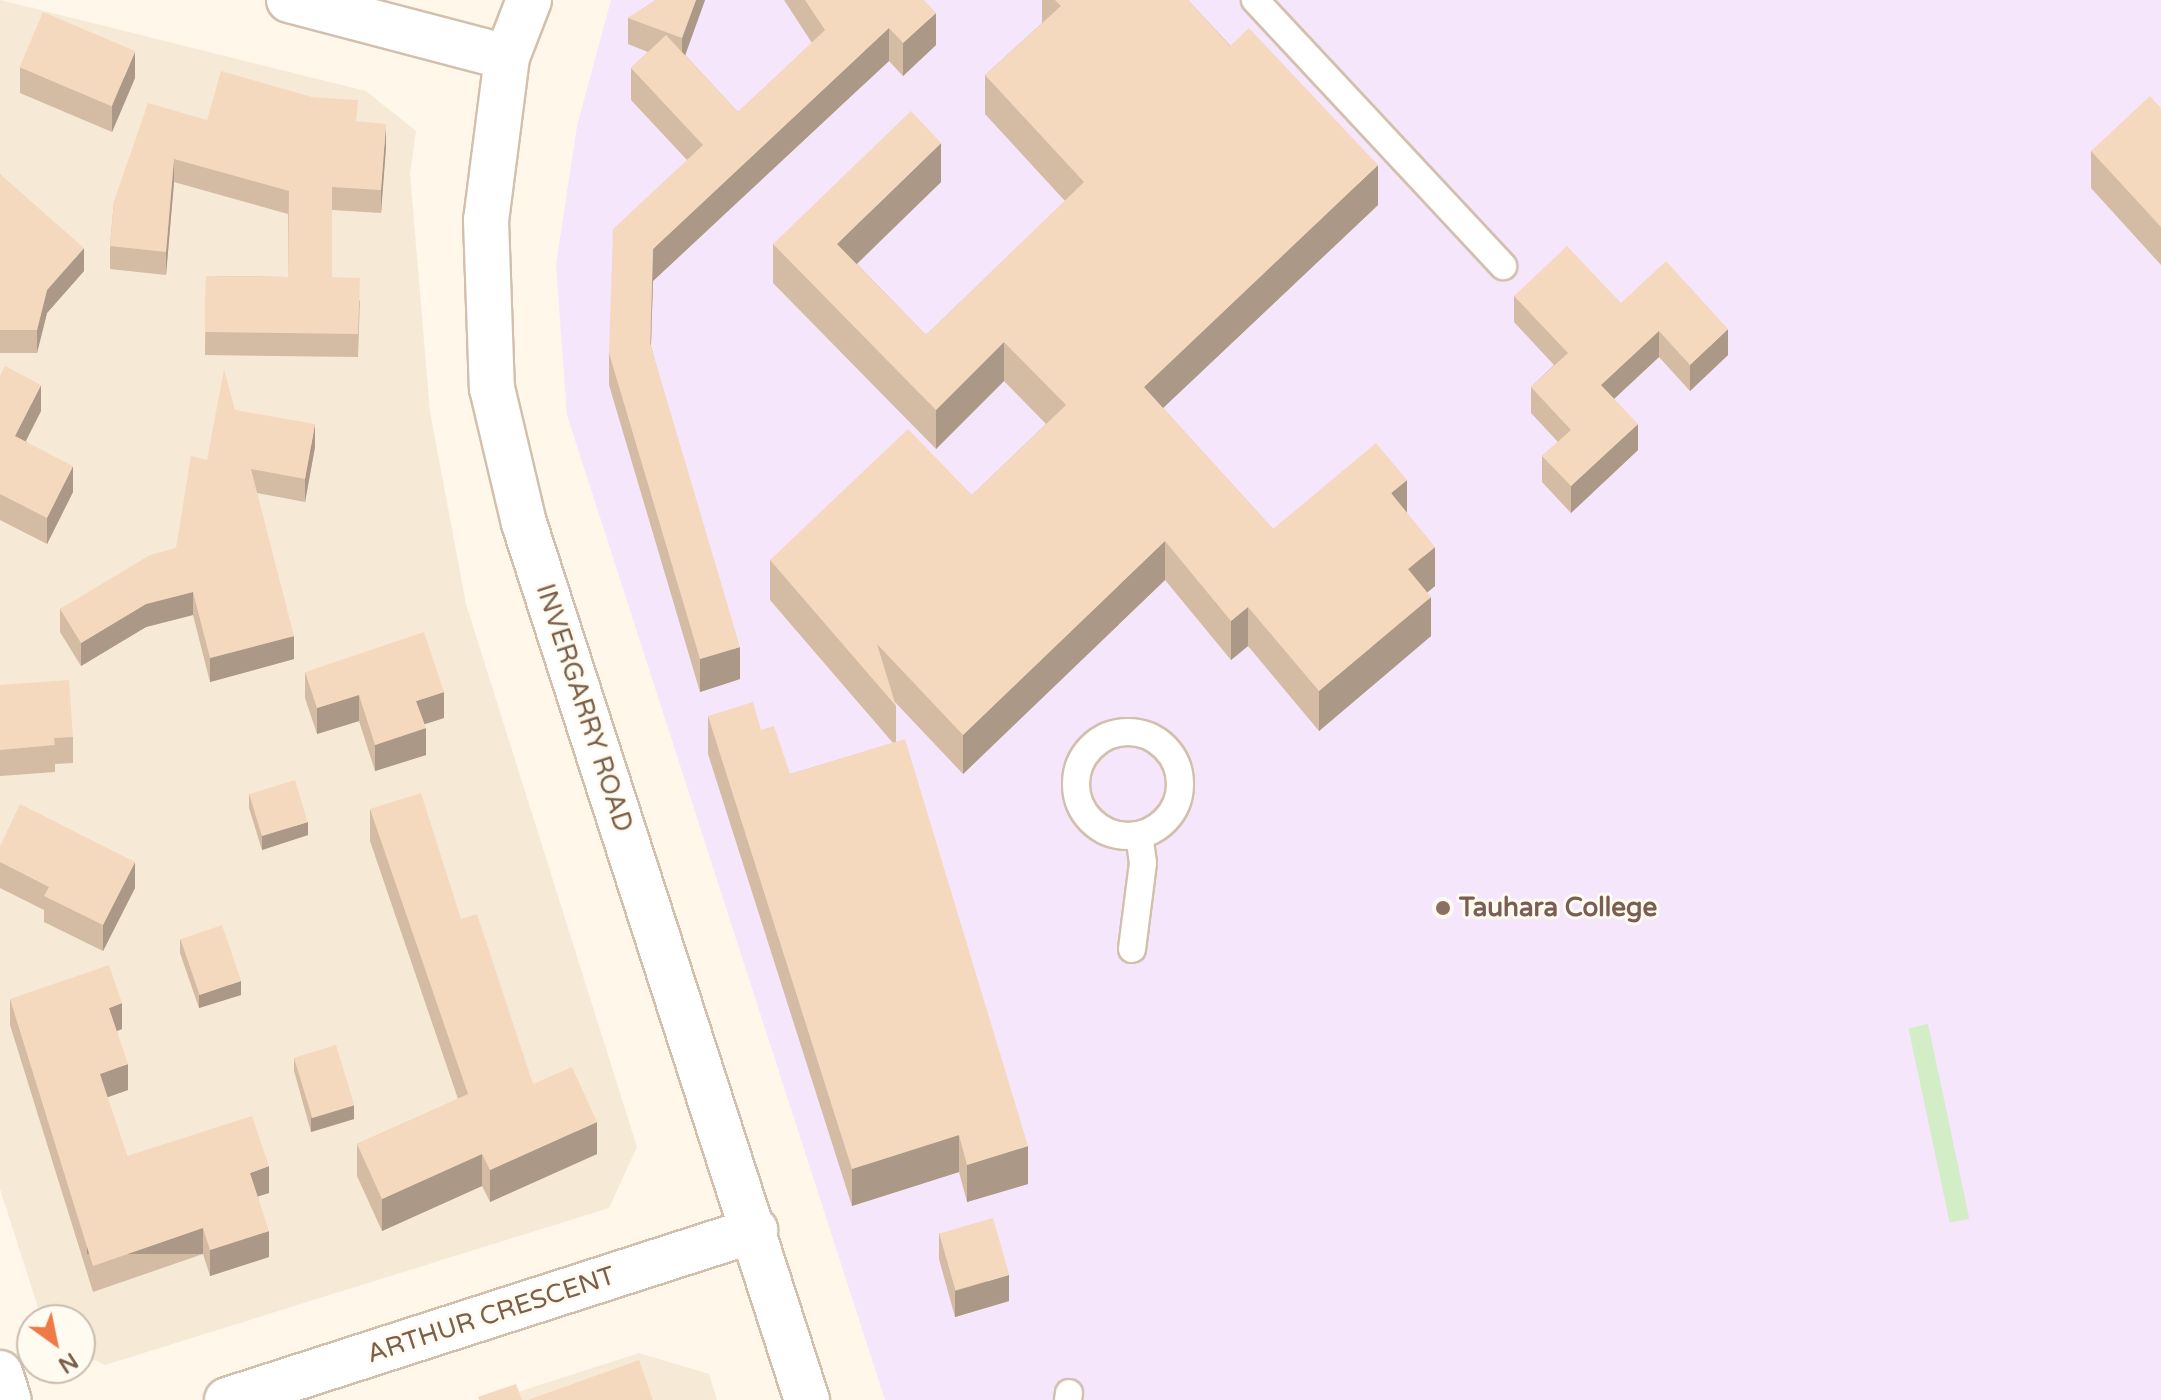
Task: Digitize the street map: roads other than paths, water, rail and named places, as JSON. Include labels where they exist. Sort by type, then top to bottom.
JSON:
[{"type":"street","points":[[289,0],[507,57]]},
{"type":"street","name":"INVERGARRY ROAD","points":[[529,0],[507,57],[486,220],[492,388],[524,523],[755,1230],[807,1400]]},
{"type":"street","name":"ARTHUR CRESCENT","points":[[227,1400],[755,1230]]},
{"type":"street","points":[[0,1373],[9,1400]]},
{"type":"lane","points":[[1255,0],[1503,266]]},
{"type":"lane","points":[[1125,731],[1157,741],[1179,777],[1168,817],[1139,835],[1098,826],[1076,792],[1082,758],[1125,731]]},
{"type":"lane","points":[[1132,949],[1143,863],[1139,835]]},
{"type":"place","name":"Tauhara College","points":[[1443,908]]}]
